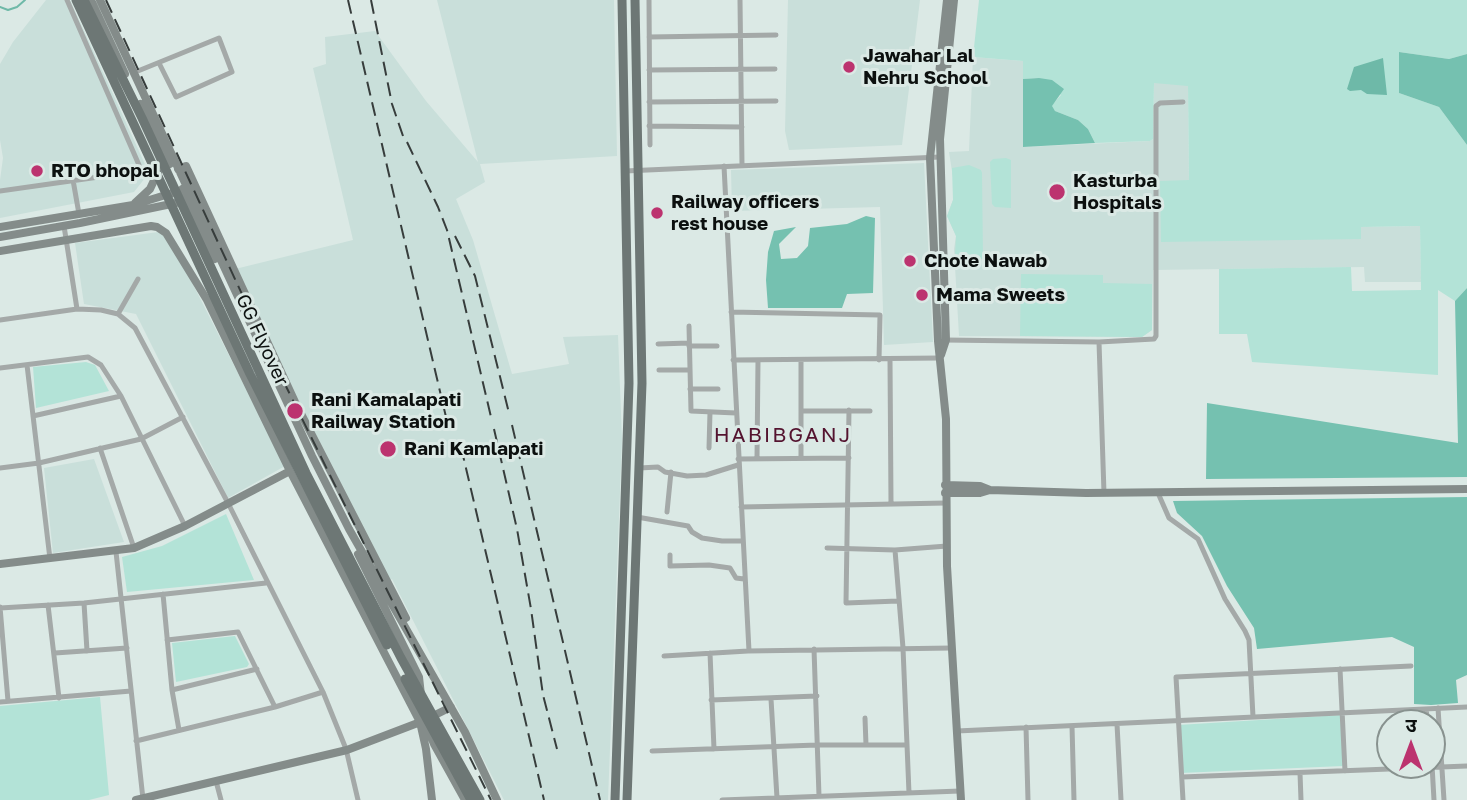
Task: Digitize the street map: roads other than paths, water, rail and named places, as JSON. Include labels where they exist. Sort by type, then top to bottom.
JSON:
[{"type":"main road","name":"GG Flyover","points":[[76,0],[290,456],[360,596],[471,800]]},
{"type":"main road","name":"GG Flyover","points":[[84,0],[142,118],[306,473],[401,658],[480,800]]},
{"type":"main road","points":[[91,0],[165,154],[185,188]]},
{"type":"main road","points":[[100,0],[189,198],[349,528],[451,707],[497,800]]},
{"type":"main road","points":[[615,800],[629,383],[622,0]]},
{"type":"main road","points":[[627,800],[642,383],[635,0]]},
{"type":"main road","points":[[942,341],[930,158],[947,0]]},
{"type":"main road","points":[[954,0],[940,157],[945,257],[941,356],[946,419],[947,546],[961,795]]},
{"type":"main road","points":[[133,205],[157,179],[165,154]]},
{"type":"main road","points":[[178,169],[186,166],[295,402],[406,618],[449,695],[451,707]]},
{"type":"main road","points":[[0,227],[133,205],[185,188]]},
{"type":"main road","points":[[0,237],[150,209],[189,198]]},
{"type":"main road","points":[[189,198],[195,218],[294,426],[419,677],[422,691],[420,711],[432,800]]},
{"type":"main road","points":[[150,209],[195,218]]},
{"type":"main road","points":[[150,209],[157,227],[170,239],[207,300],[290,471],[465,800]]},
{"type":"main road","points":[[0,251],[157,227]]},
{"type":"main road","points":[[935,258],[945,257]]},
{"type":"main road","points":[[207,300],[227,285]]},
{"type":"main road","points":[[0,564],[134,548],[185,526],[290,471]]},
{"type":"main road","points":[[946,489],[980,493],[990,490],[1158,493],[1467,489]]},
{"type":"main road","points":[[619,668],[632,669]]},
{"type":"main road","points":[[140,799],[347,750],[422,722],[451,707]]},
{"type":"street","points":[[0,191],[134,172],[139,166],[67,0]]},
{"type":"street","points":[[649,0],[650,145]]},
{"type":"street","points":[[740,0],[742,165]]},
{"type":"street","points":[[649,37],[776,35]]},
{"type":"street","points":[[133,73],[219,38],[232,72],[176,97],[159,63]]},
{"type":"street","points":[[649,70],[775,69]]},
{"type":"street","points":[[649,102],[776,101]]},
{"type":"street","points":[[762,102],[762,111]]},
{"type":"street","points":[[942,341],[1150,341],[1156,336],[1156,106],[1160,103],[1183,102]]},
{"type":"street","points":[[649,126],[742,127]]},
{"type":"street","points":[[625,171],[940,157]]},
{"type":"street","points":[[724,166],[749,651]]},
{"type":"street","points":[[73,180],[79,214]]},
{"type":"street","points":[[61,217],[68,242],[77,309]]},
{"type":"street","points":[[118,314],[138,279]]},
{"type":"street","points":[[0,320],[77,309],[118,314],[135,328],[228,503],[323,692],[347,750],[358,800]]},
{"type":"street","points":[[731,312],[880,315],[879,360]]},
{"type":"street","points":[[689,326],[691,411],[736,413]]},
{"type":"street","points":[[1099,342],[1104,493]]},
{"type":"street","points":[[658,344],[717,346]]},
{"type":"street","points":[[733,359],[890,360],[941,356]]},
{"type":"street","points":[[0,368],[88,358],[101,365],[121,396],[185,526]]},
{"type":"street","points":[[757,458],[758,360]]},
{"type":"street","points":[[801,360],[802,458]]},
{"type":"street","points":[[890,360],[891,503]]},
{"type":"street","points":[[27,365],[50,559]]},
{"type":"street","points":[[659,370],[690,370]]},
{"type":"street","points":[[690,389],[718,388]]},
{"type":"street","points":[[33,416],[121,396]]},
{"type":"street","points":[[849,410],[846,603],[898,601]]},
{"type":"street","points":[[801,411],[870,411]]},
{"type":"street","points":[[709,448],[710,412]]},
{"type":"street","points":[[0,468],[39,463],[141,439],[183,418]]},
{"type":"street","points":[[100,448],[134,548]]},
{"type":"street","points":[[639,468],[658,467],[665,472],[687,476],[706,475],[738,462],[757,458],[849,458]]},
{"type":"street","points":[[667,512],[671,472]]},
{"type":"street","points":[[1158,493],[1169,517],[1198,539],[1219,587],[1245,631],[1248,640],[1253,717]]},
{"type":"street","points":[[741,507],[946,503]]},
{"type":"street","points":[[637,517],[688,526],[702,538],[743,541]]},
{"type":"street","points":[[827,548],[895,550],[947,546]]},
{"type":"street","points":[[895,550],[903,648],[909,793]]},
{"type":"street","points":[[116,552],[140,799]]},
{"type":"street","points":[[670,555],[670,566],[709,565],[730,568],[736,578],[744,579]]},
{"type":"street","points":[[8,701],[0,607],[84,603],[266,583]]},
{"type":"street","points":[[163,594],[172,690],[179,730]]},
{"type":"street","points":[[84,603],[87,651]]},
{"type":"street","points":[[48,605],[59,698]]},
{"type":"street","points":[[167,640],[238,632],[275,707]]},
{"type":"street","points":[[55,653],[127,648]]},
{"type":"street","points":[[664,656],[818,649],[952,648]]},
{"type":"street","points":[[818,649],[819,796]]},
{"type":"street","points":[[710,653],[714,749]]},
{"type":"street","points":[[1183,800],[1176,677],[1411,666]]},
{"type":"street","points":[[172,690],[257,669]]},
{"type":"street","points":[[1340,669],[1345,771]]},
{"type":"street","points":[[0,702],[131,691]]},
{"type":"street","points":[[136,741],[275,707],[323,692]]},
{"type":"street","points":[[711,700],[817,696]]},
{"type":"street","points":[[771,699],[777,798]]},
{"type":"street","points":[[1438,709],[1467,707]]},
{"type":"street","points":[[957,731],[1376,711]]},
{"type":"street","points":[[865,718],[866,745]]},
{"type":"street","points":[[1117,724],[1121,800]]},
{"type":"street","points":[[1072,726],[1074,800]]},
{"type":"street","points":[[1026,727],[1028,800]]},
{"type":"street","points":[[652,751],[817,745],[907,745]]},
{"type":"street","points":[[1446,767],[1467,766]]},
{"type":"street","points":[[1182,777],[1376,769]]},
{"type":"street","points":[[1300,773],[1301,800]]},
{"type":"street","points":[[1433,779],[1434,800]]},
{"type":"street","points":[[1442,779],[1444,800]]},
{"type":"street","points":[[216,781],[221,800]]},
{"type":"street","points":[[722,800],[909,793],[961,795]]},
{"type":"waterway","points":[[0,7],[8,10],[25,0]]},
{"type":"railway","points":[[106,0],[265,344],[491,800]]},
{"type":"railway","points":[[348,0],[446,417]]},
{"type":"railway","points":[[371,0],[392,104],[403,136]]},
{"type":"railway","points":[[407,142],[447,230],[491,417]]},
{"type":"railway","points":[[455,236],[475,276],[509,413]]},
{"type":"railway","points":[[512,425],[600,800]]},
{"type":"railway","points":[[494,429],[517,529],[543,695],[557,749]]},
{"type":"railway","points":[[461,447],[544,800]]},
{"type":"place","name":"Jawahar Lal Nehru School","points":[[849,67]]},
{"type":"place","name":"RTO bhopal","points":[[37,171]]},
{"type":"place","name":"Kasturba Hospitals","points":[[1057,192]]},
{"type":"place","name":"Railway officers rest house","points":[[657,213]]},
{"type":"place","name":"Chote Nawab","points":[[910,261]]},
{"type":"place","name":"Mama Sweets","points":[[922,295]]},
{"type":"place","name":"Rani Kamalapati Railway Station","points":[[295,411]]},
{"type":"place","name":"Rani Kamlapati","points":[[388,449]]},
{"type":"district","name":"HABIBGANJ","points":[[783,435]]}]
